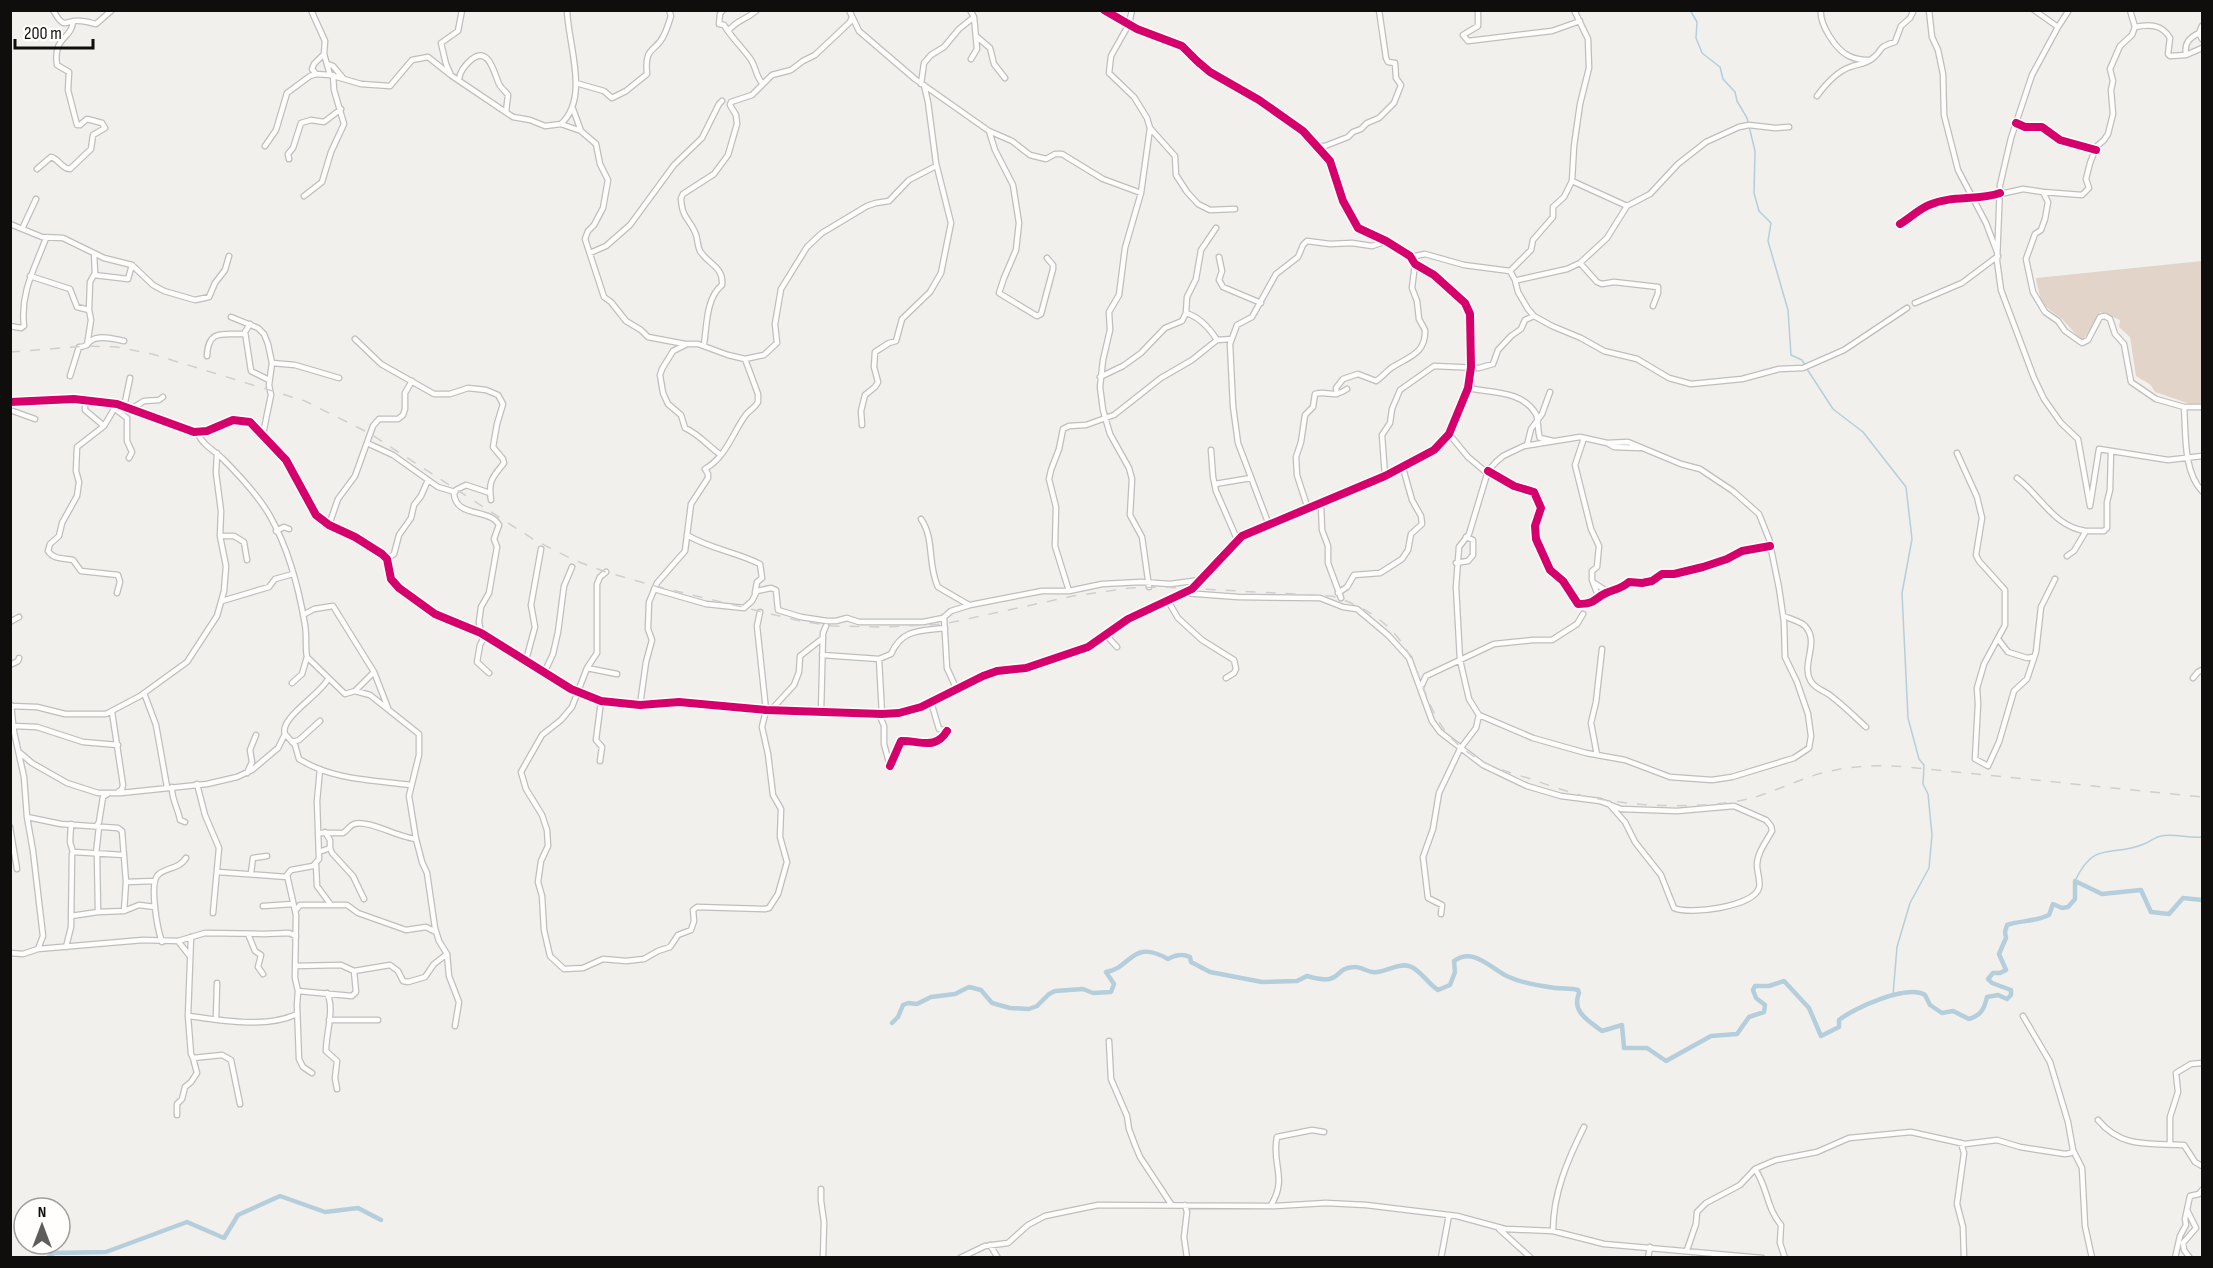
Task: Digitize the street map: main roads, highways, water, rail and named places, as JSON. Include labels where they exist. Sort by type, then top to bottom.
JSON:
[{"type":"waterway","points":[[1690,10],[1697,22],[1696,38],[1702,53],[1720,67],[1723,79],[1735,92],[1737,101],[1747,118],[1755,151],[1754,193],[1759,211],[1771,223],[1768,241],[1788,310],[1791,355],[1802,360],[1805,365]]},
{"type":"waterway","points":[[1807,369],[1833,409],[1863,432],[1906,487],[1912,539],[1902,593],[1908,718],[1919,759],[1924,765],[1923,784],[1928,794],[1932,835],[1929,868],[1910,903],[1897,947],[1893,995]]},
{"type":"waterway","points":[[2075,881],[2090,859],[2105,852],[2132,848],[2161,836],[2202,837]]},
{"type":"waterway","points":[[892,1023],[898,1017],[903,1005],[917,1004],[931,997],[955,994],[969,987],[981,990],[992,1003],[1010,1008],[1029,1009],[1037,1006],[1055,991],[1083,989],[1093,993],[1111,992],[1114,984],[1106,972],[1115,969],[1133,956],[1146,952],[1156,953],[1168,959],[1179,955],[1187,956],[1190,957],[1191,962],[1210,972],[1262,982],[1297,981],[1307,976],[1327,979],[1347,968],[1357,967],[1374,972],[1405,965],[1417,970],[1438,990],[1450,985],[1455,972],[1454,961],[1469,956],[1520,981],[1578,990],[1577,1006],[1587,1020],[1602,1031],[1622,1025],[1624,1048],[1647,1048],[1666,1061],[1711,1036],[1737,1034],[1749,1017],[1764,1012],[1765,1005],[1756,998],[1753,990],[1755,986],[1769,986],[1784,981],[1809,1008],[1821,1036],[1839,1027],[1839,1020],[1856,1009],[1881,999],[1906,993],[1917,992],[1925,995],[1930,1005],[1942,1013],[1953,1011],[1969,1019],[1979,1014],[1987,997],[1998,995],[2007,999],[2011,995],[2011,990],[1992,983],[1988,979],[1993,973],[2006,970],[1999,954],[2006,938],[2007,925],[2049,915],[2053,904],[2062,908],[2068,907],[2075,899],[2075,881],[2102,894],[2141,890],[2151,912],[2169,914],[2183,898],[2202,900]]},
{"type":"waterway","points":[[47,1258],[54,1253],[106,1252],[187,1222],[224,1238],[238,1215],[280,1196],[325,1212],[358,1208],[381,1220]]},
{"type":"railway","points":[[10,352],[87,346],[117,347],[152,354],[305,401],[369,433],[536,541],[574,560],[655,586],[800,621],[833,626],[882,627],[944,624],[1073,596],[1130,588],[1164,587],[1331,596],[1369,612],[1390,628],[1413,662],[1440,724],[1457,744],[1483,762],[1505,771],[1599,799],[1666,806],[1733,802],[1760,796],[1824,773],[1847,768],[1883,766],[2202,797]]}]
